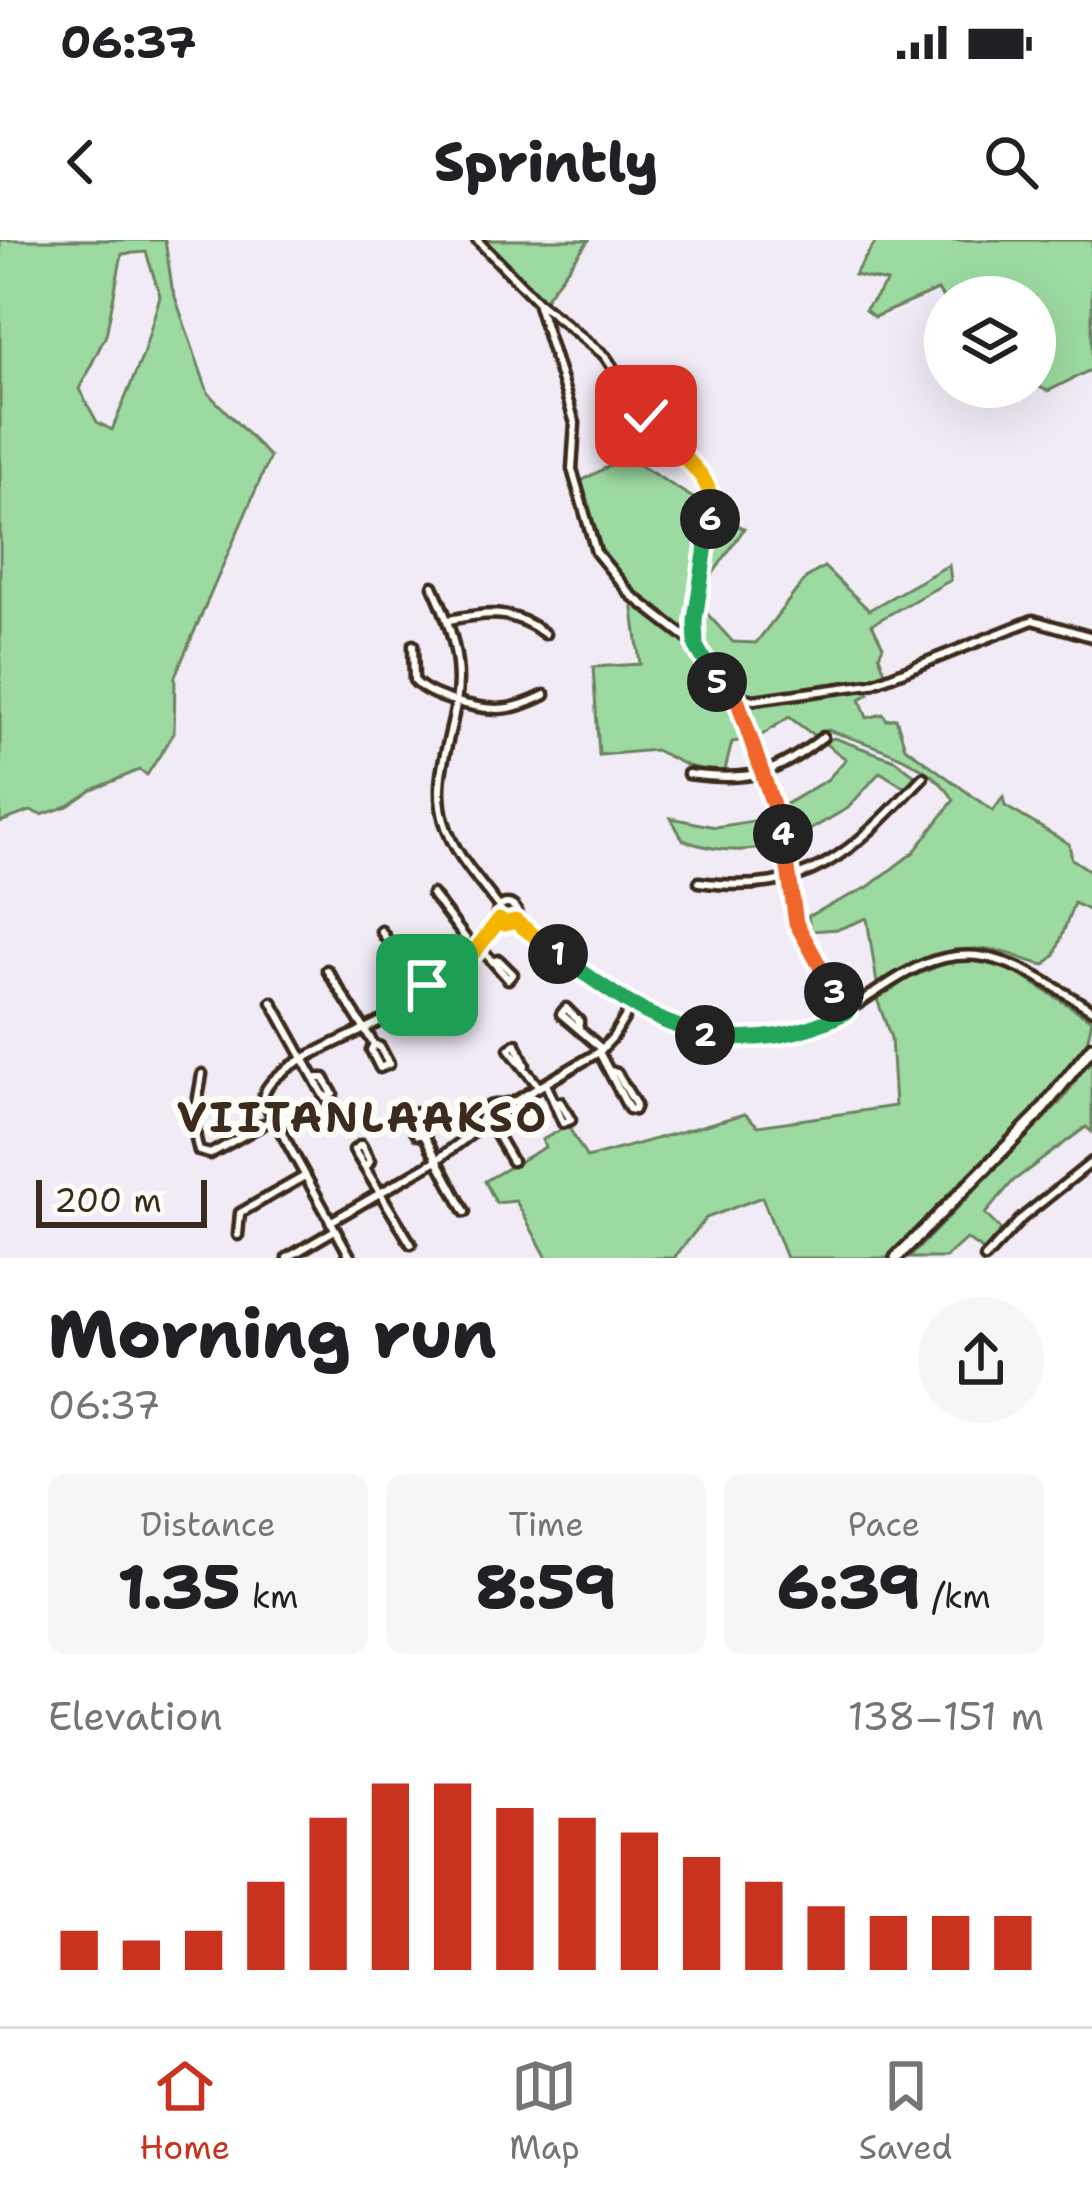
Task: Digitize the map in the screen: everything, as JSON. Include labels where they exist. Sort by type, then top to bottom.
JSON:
[{"type":"street","points":[[477,240],[537,301],[604,356],[654,430],[708,483],[713,501],[695,620],[696,646]]},
{"type":"street","points":[[537,301],[575,423],[572,469],[596,552],[631,595],[696,646],[717,682],[736,696],[754,700],[871,684],[1033,620],[1092,637]]},
{"type":"street","points":[[351,1258],[273,1119],[263,1091],[267,1083],[307,1059],[392,1015],[477,948],[499,920],[499,908],[457,853],[444,821],[441,762],[457,700],[457,655],[449,620],[433,586]]},
{"type":"street","points":[[449,620],[494,612],[515,614],[545,634]]},
{"type":"street","points":[[412,646],[417,686],[494,709],[534,701],[545,694]]},
{"type":"street","points":[[736,696],[782,830],[796,923],[847,1012]]},
{"type":"street","points":[[688,774],[724,778],[765,773],[779,769],[823,737]]},
{"type":"street","points":[[699,882],[758,885],[792,877],[846,854],[923,777]]},
{"type":"street","points":[[432,894],[477,948],[495,961]]},
{"type":"street","points":[[499,908],[514,906],[518,915],[505,924],[499,920]]},
{"type":"street","points":[[515,921],[632,1006],[669,1024],[734,1039],[800,1033],[847,1012],[903,972],[951,956],[987,957],[1092,1010]]},
{"type":"street","points":[[381,931],[439,1001]]},
{"type":"street","points":[[327,970],[374,1044]]},
{"type":"street","points":[[272,1002],[318,1078]]},
{"type":"street","points":[[287,1258],[382,1191],[436,1160],[512,1102],[600,1051],[632,1006]]},
{"type":"street","points":[[579,1027],[624,1091]]},
{"type":"street","points":[[896,1258],[1037,1117],[1092,1047]]},
{"type":"street","points":[[525,1065],[557,1103]]},
{"type":"street","points":[[202,1074],[193,1132],[199,1151],[210,1154],[273,1119]]},
{"type":"street","points":[[473,1133],[489,1106],[512,1102]]},
{"type":"street","points":[[483,1111],[512,1161]]},
{"type":"street","points":[[424,1135],[465,1212]]},
{"type":"street","points":[[985,1258],[1022,1218],[1092,1162]]},
{"type":"street","points":[[368,1166],[411,1244]]},
{"type":"street","points":[[238,1235],[240,1213],[305,1176]]},
{"type":"green space","points":[[0,240],[165,240],[172,288],[208,393],[270,457],[175,676],[174,733],[147,775],[139,770],[68,806],[42,815],[30,811],[0,822]],"holes":[[[146,252],[160,296],[143,355],[112,430],[97,422],[79,389],[106,335],[122,254]]]},
{"type":"green space","points":[[484,240],[589,240],[544,300]]},
{"type":"green space","points":[[877,240],[1092,240],[1092,369],[1056,387],[1056,276],[924,276],[924,296],[874,317],[865,310],[887,282],[854,275]]},
{"type":"green space","points":[[626,457],[744,529],[694,601],[688,641],[729,703],[746,740],[732,742],[724,774],[688,766],[655,750],[599,755],[593,667],[640,664],[632,602],[591,547],[570,487]]},
{"type":"green space","points":[[949,565],[951,580],[872,624],[883,646],[879,655],[886,675],[753,697],[726,684],[705,649],[700,606],[733,642],[756,643],[806,578],[824,567],[869,610]]},
{"type":"green space","points":[[867,688],[869,694],[860,699],[867,718],[883,714],[887,720],[896,718],[905,747],[993,811],[1003,797],[1005,806],[1069,844],[1072,859],[1092,872],[1092,912],[1074,903],[1055,955],[1045,965],[989,950],[955,950],[923,959],[877,984],[867,918],[839,929],[811,931],[808,916],[868,887],[914,852],[954,800],[915,764],[828,730],[816,737],[789,717],[756,739],[743,702]]},
{"type":"green space","points":[[834,738],[895,760],[916,776],[907,789],[880,772],[848,808],[792,840],[781,807],[828,779],[846,759],[823,742]]},
{"type":"green space","points":[[671,818],[715,827],[767,819],[773,845],[739,850],[694,844],[683,840]]},
{"type":"green space","points":[[952,961],[999,962],[1092,1020],[1086,1047],[1052,1091],[1004,1147],[894,1258],[786,1258],[762,1197],[706,1218],[674,1258],[547,1258],[516,1201],[496,1203],[485,1181],[545,1147],[542,1140],[568,1126],[587,1158],[745,1114],[758,1126],[895,1106],[891,1038],[877,999],[911,977]]},
{"type":"green space","points":[[1092,1055],[1092,1132],[1086,1127],[1013,1181],[985,1214],[1001,1230],[984,1251],[966,1239],[945,1258],[909,1258],[1065,1097]]},
{"type":"district","name":"VIITANLAAKSO","points":[[363,1117]]},
{"type":"route","points":[[427,985],[475,951],[499,920],[505,924],[515,921],[632,1006],[689,1031],[734,1039],[781,1036],[818,1027],[847,1012],[796,923],[782,830],[736,696],[717,682],[696,646],[695,620],[713,501],[708,483],[654,430],[646,416]]}]
